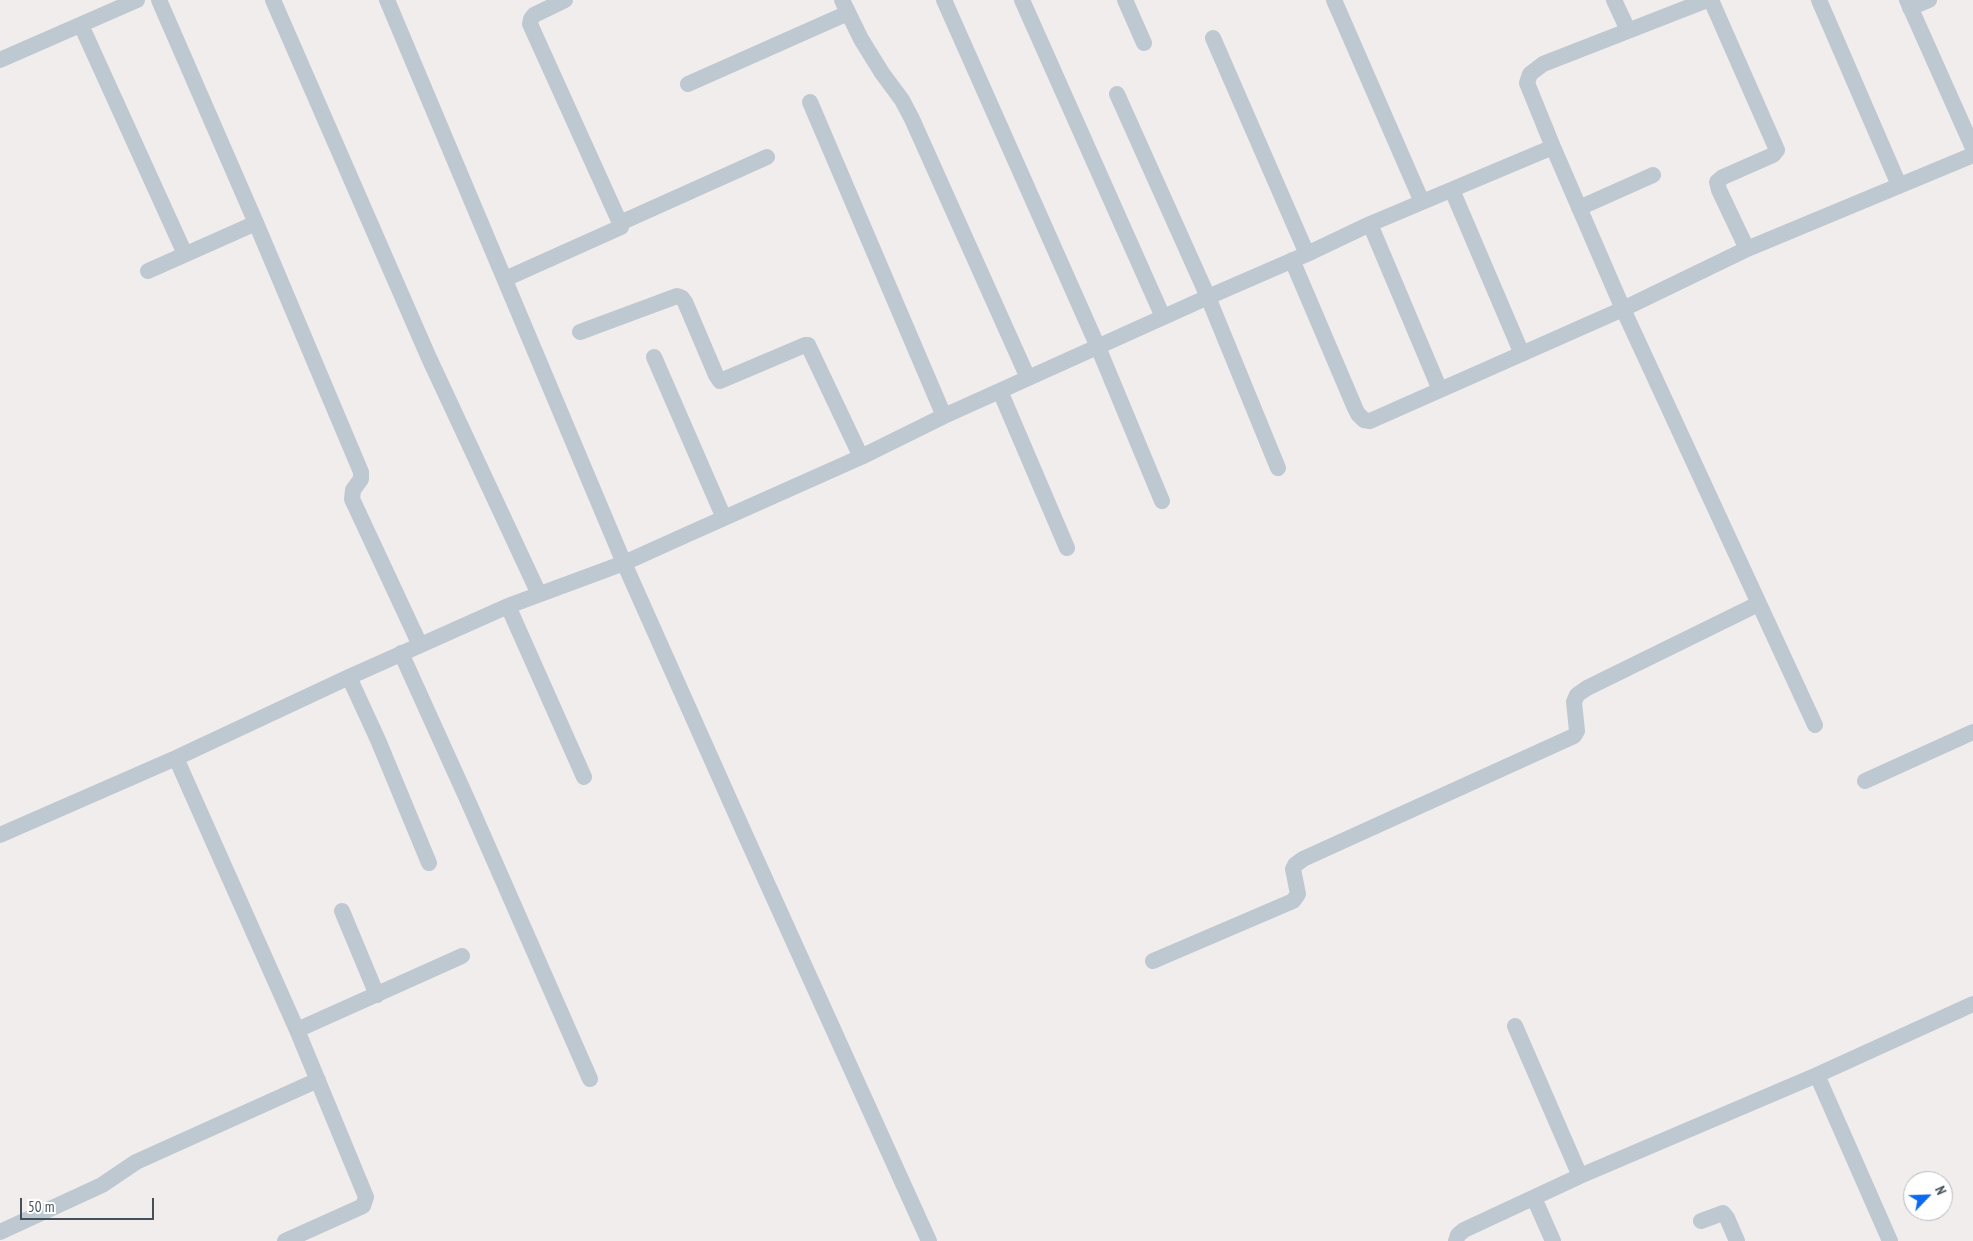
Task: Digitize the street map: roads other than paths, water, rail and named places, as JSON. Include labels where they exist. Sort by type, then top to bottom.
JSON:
[{"type":"street","points":[[0,60],[137,0]]},
{"type":"street","points":[[159,0],[361,472],[361,479],[353,490],[352,499],[420,645]]},
{"type":"street","points":[[273,0],[429,358],[539,594]]},
{"type":"street","points":[[387,0],[624,563],[929,1241]]},
{"type":"street","points":[[505,279],[621,227],[530,24],[534,15],[565,0]]},
{"type":"street","points":[[944,0],[1098,347],[1162,501]]},
{"type":"street","points":[[1022,0],[1163,317]]},
{"type":"street","points":[[1125,0],[1144,43]]},
{"type":"street","points":[[1334,0],[1422,202]]},
{"type":"street","points":[[1614,0],[1628,30]]},
{"type":"street","points":[[1747,249],[1717,182],[1773,155],[1777,151],[1709,0],[1543,64],[1530,74],[1527,83],[1622,309],[1815,725]]},
{"type":"street","points":[[1820,0],[1899,185]]},
{"type":"street","points":[[1929,0],[1909,4],[1973,148]]},
{"type":"street","points":[[688,84],[845,6],[882,73],[902,100],[912,119],[1028,378]]},
{"type":"street","points":[[81,25],[185,254]]},
{"type":"street","points":[[1213,38],[1300,257],[1355,408],[1364,420],[1373,420],[1522,354],[1622,309],[1747,249],[1973,155]]},
{"type":"street","points":[[1117,94],[1208,297],[1278,468]]},
{"type":"street","points":[[810,102],[944,416]]},
{"type":"street","points":[[0,835],[176,758],[349,676],[508,606],[624,563],[861,457],[944,416],[1370,224],[1553,147]]},
{"type":"street","points":[[620,223],[767,157]]},
{"type":"street","points":[[1579,208],[1653,176]]},
{"type":"street","points":[[1452,190],[1522,354]]},
{"type":"street","points":[[148,271],[256,223]]},
{"type":"street","points":[[1370,224],[1440,390]]},
{"type":"street","points":[[580,332],[677,296],[685,302],[720,381],[807,344],[861,457]]},
{"type":"street","points":[[654,357],[724,518]]},
{"type":"street","points":[[1000,391],[1067,548]]},
{"type":"street","points":[[1153,961],[1293,901],[1298,894],[1293,869],[1303,859],[1574,736],[1577,731],[1574,702],[1577,695],[1587,688],[1758,604]]},
{"type":"street","points":[[508,606],[584,776]]},
{"type":"street","points":[[401,653],[590,1080]]},
{"type":"street","points":[[349,676],[429,863]]},
{"type":"street","points":[[1865,781],[1973,732]]},
{"type":"street","points":[[176,758],[297,1030],[365,1195],[366,1202],[363,1206],[285,1241]]},
{"type":"street","points":[[342,911],[377,995]]},
{"type":"street","points":[[297,1030],[462,956]]},
{"type":"street","points":[[1456,1241],[1458,1235],[1464,1230],[1580,1176],[1817,1075],[1973,1004]]},
{"type":"street","points":[[1515,1026],[1580,1176]]},
{"type":"street","points":[[1817,1075],[1890,1241]]},
{"type":"street","points":[[0,1232],[102,1185],[136,1162],[318,1080]]},
{"type":"street","points":[[1534,1198],[1553,1241]]},
{"type":"street","points":[[1701,1221],[1720,1212],[1723,1213],[1737,1241]]}]
